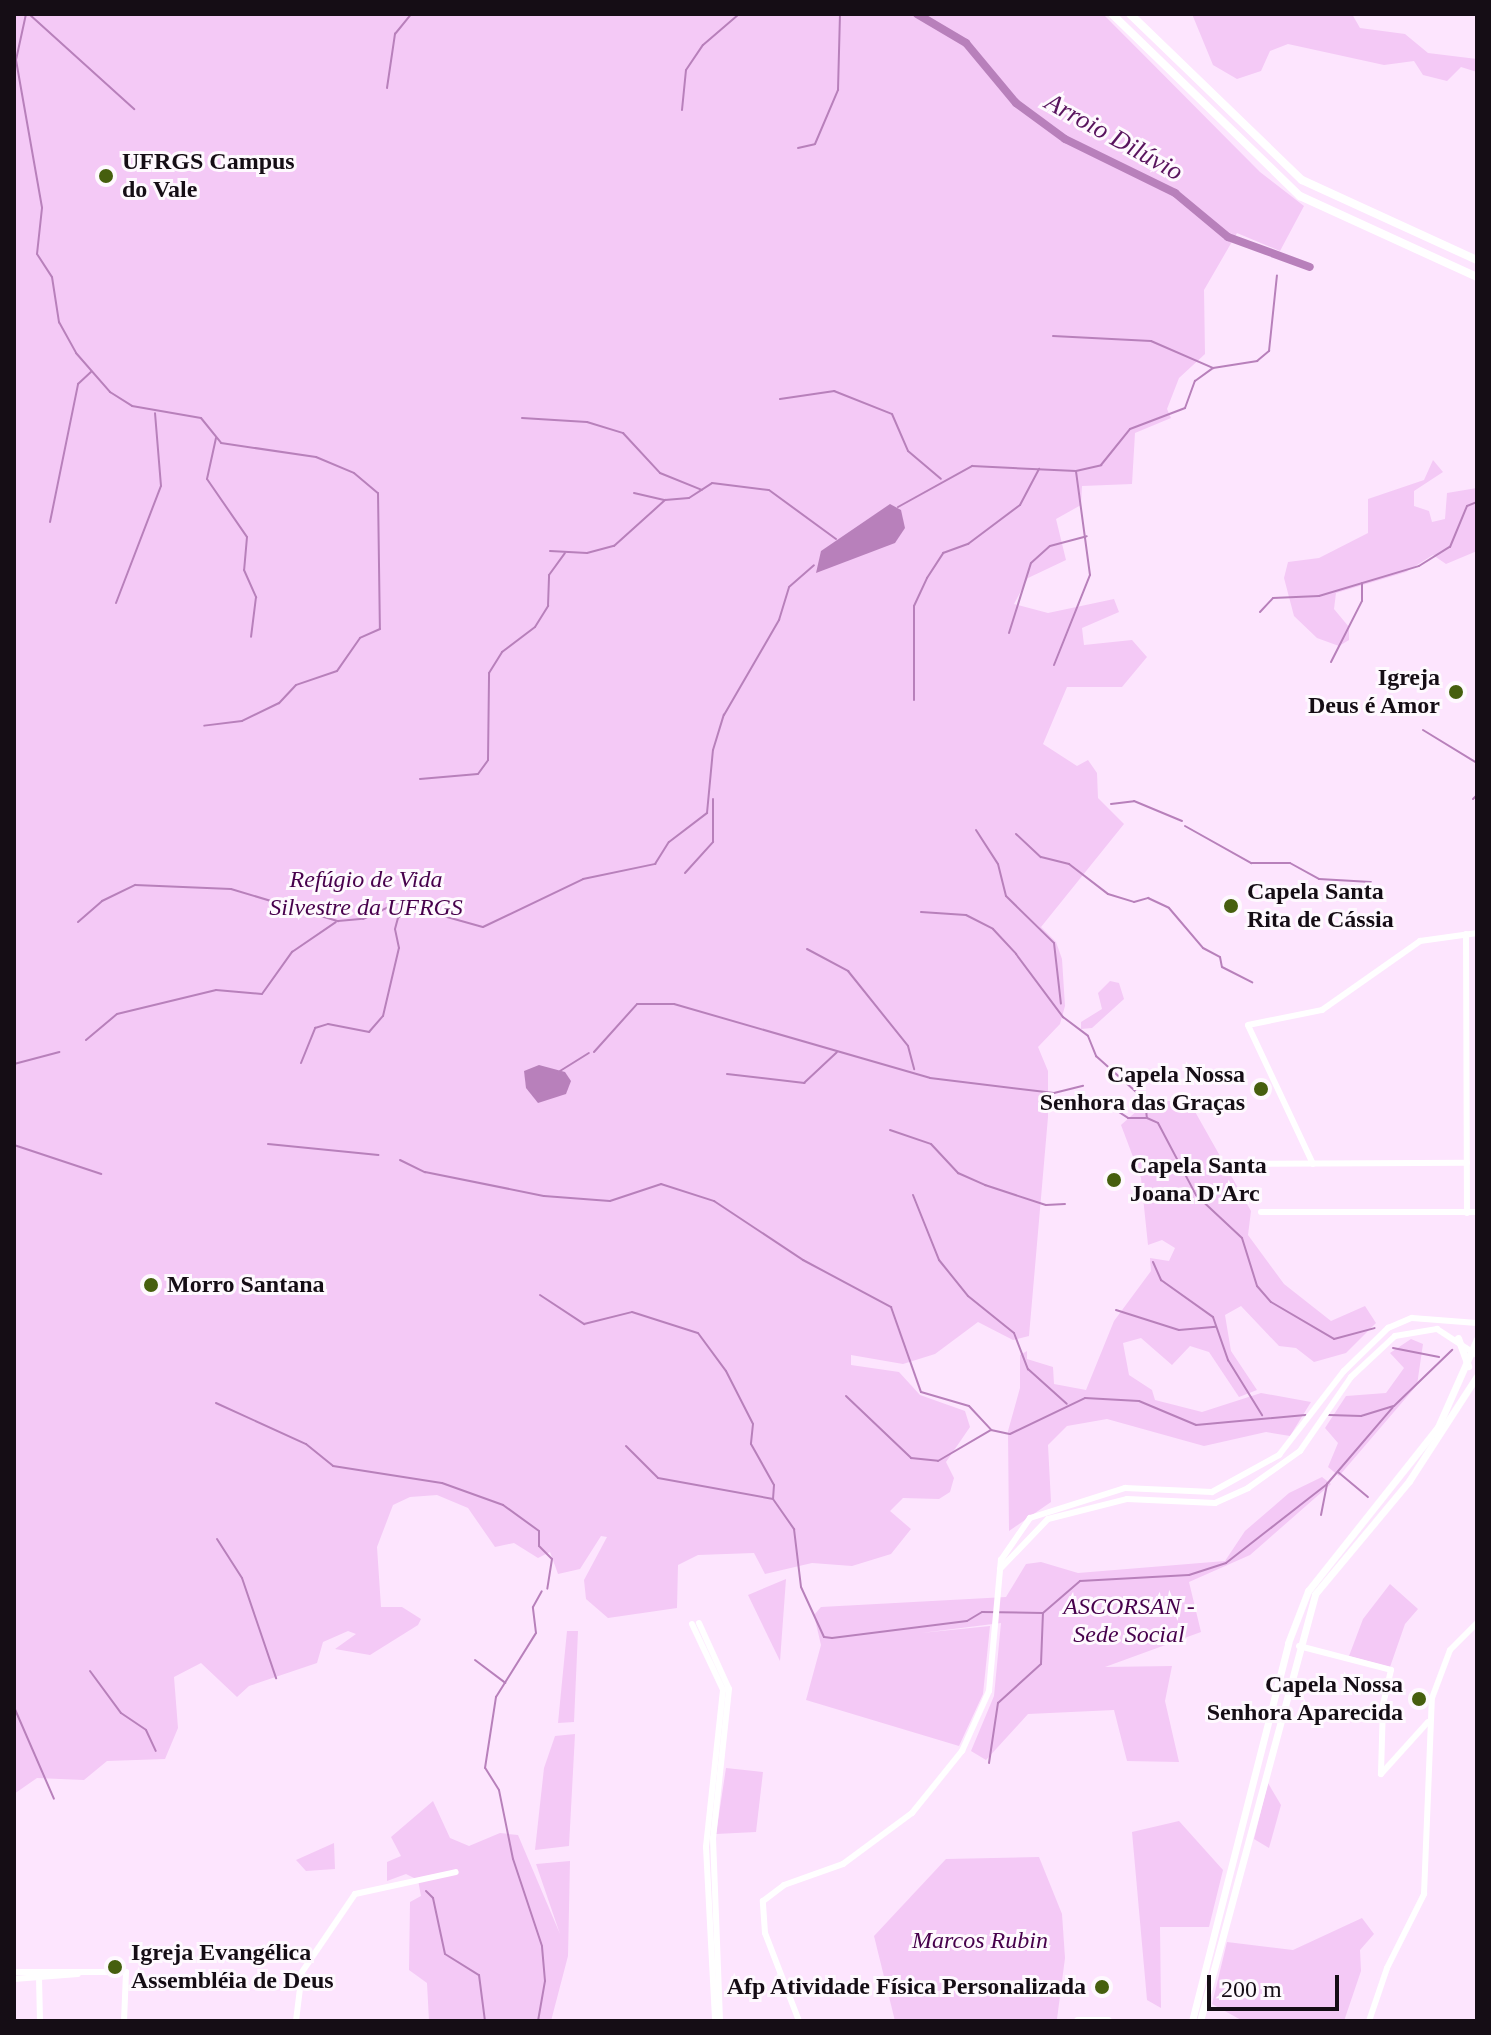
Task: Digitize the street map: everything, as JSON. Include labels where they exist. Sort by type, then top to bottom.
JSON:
[{"type":"main road","points":[[1112,14],[1300,196],[1477,277]]},
{"type":"main road","points":[[1130,14],[1302,180],[1477,260]]},
{"type":"main road","points":[[1454,1336],[1468,1369]]},
{"type":"main road","points":[[1192,2021],[1291,1633],[1321,1570],[1398,1485],[1468,1369],[1476,1353],[1477,1339]]},
{"type":"main road","points":[[1200,2021],[1294,1657],[1327,1575],[1409,1481],[1477,1376]]},
{"type":"main road","points":[[1291,1633],[1298,1646]]},
{"type":"main road","points":[[1288,1643],[1294,1657]]},
{"type":"main road","points":[[1214,1927],[1224,1930]]},
{"type":"main road","points":[[1078,2021],[1108,2021]]},
{"type":"street","points":[[1313,1164],[1248,1025],[1322,1010],[1420,941],[1477,933]]},
{"type":"street","points":[[1466,934],[1467,1213]]},
{"type":"street","points":[[1238,1164],[1467,1163]]},
{"type":"street","points":[[1261,1212],[1477,1212]]},
{"type":"street","points":[[799,2021],[765,1933],[763,1901],[784,1885],[843,1864],[912,1813],[962,1751],[989,1691],[1001,1560],[1030,1518],[1044,1510],[1125,1488],[1212,1492],[1243,1479],[1291,1443],[1344,1371],[1388,1328],[1412,1318],[1477,1323]]},
{"type":"street","points":[[1454,1322],[1454,1336]]},
{"type":"street","points":[[1000,1569],[1048,1519],[1127,1499],[1162,1498],[1215,1503],[1248,1488],[1300,1451],[1351,1377],[1395,1336],[1414,1328],[1454,1336],[1476,1353]]},
{"type":"street","points":[[1243,1479],[1248,1488]]},
{"type":"street","points":[[1162,1488],[1162,1498]]},
{"type":"street","points":[[1369,2021],[1387,1968],[1424,1894],[1428,1722],[1450,1650],[1477,1623]]},
{"type":"street","points":[[695,1624],[723,1690],[706,1838],[717,2021]]},
{"type":"street","points":[[1298,1646],[1391,1670],[1381,1774],[1428,1722]]},
{"type":"street","points":[[296,2021],[302,1972],[355,1894],[456,1872]]},
{"type":"street","points":[[14,1972],[39,1975]]},
{"type":"street","points":[[14,1979],[39,1975],[126,1972],[124,2021]]},
{"type":"street","points":[[39,1975],[40,2021]]},
{"type":"green space","name":"Refúgio de Vida Silvestre da UFRGS","points":[[14,14],[1103,14],[1260,172],[1304,206],[1280,251],[1237,233],[1204,290],[1205,354],[1179,378],[1167,409],[1171,418],[1135,433],[1132,484],[1082,486],[1081,505],[1056,519],[1066,560],[1028,578],[1014,604],[1048,613],[1114,599],[1119,612],[1082,628],[1084,645],[1132,640],[1147,657],[1122,687],[1067,687],[1043,744],[1077,766],[1088,760],[1097,773],[1098,798],[1124,824],[1041,927],[1056,942],[1062,959],[1065,1006],[1060,1024],[1038,1047],[1048,1071],[1048,1117],[1029,1336],[1013,1340],[978,1322],[935,1354],[903,1364],[851,1355],[851,1365],[899,1372],[920,1395],[965,1411],[970,1427],[946,1462],[954,1478],[950,1492],[939,1499],[903,1498],[890,1511],[911,1529],[891,1554],[852,1566],[812,1563],[765,1574],[754,1553],[698,1555],[678,1565],[677,1608],[608,1618],[586,1599],[584,1580],[607,1537],[601,1536],[580,1569],[558,1574],[550,1552],[538,1558],[514,1543],[495,1547],[468,1508],[437,1495],[410,1497],[393,1505],[377,1547],[381,1607],[402,1607],[421,1619],[418,1625],[370,1655],[335,1649],[356,1634],[348,1631],[323,1642],[317,1663],[249,1686],[237,1697],[201,1663],[174,1677],[178,1728],[165,1759],[107,1761],[84,1780],[37,1778],[14,1794]]},
{"type":"green space","points":[[1192,14],[1352,14],[1360,28],[1405,34],[1428,53],[1477,59],[1477,72],[1461,67],[1447,81],[1423,75],[1414,61],[1384,65],[1288,44],[1270,51],[1261,71],[1237,79],[1213,65]]},
{"type":"green space","points":[[1433,460],[1443,472],[1414,491],[1414,506],[1429,511],[1432,522],[1445,519],[1447,493],[1477,488],[1477,551],[1446,564],[1433,555],[1406,572],[1336,593],[1334,609],[1349,627],[1349,640],[1339,646],[1317,638],[1294,616],[1284,578],[1288,562],[1319,558],[1368,533],[1368,499],[1424,480]]},
{"type":"green space","points":[[1110,981],[1119,983],[1124,999],[1092,1028],[1081,1029],[1081,1022],[1102,1009],[1098,993]]},
{"type":"green space","points":[[1148,1101],[1189,1101],[1251,1211],[1248,1235],[1284,1284],[1331,1321],[1365,1306],[1376,1323],[1346,1353],[1314,1362],[1296,1348],[1279,1346],[1241,1306],[1225,1315],[1231,1351],[1257,1390],[1239,1397],[1209,1352],[1190,1346],[1172,1365],[1141,1338],[1123,1343],[1129,1375],[1152,1390],[1155,1400],[1202,1412],[1261,1393],[1311,1402],[1290,1436],[1266,1432],[1204,1446],[1107,1419],[1067,1426],[1048,1445],[1051,1502],[1009,1531],[1008,1431],[1020,1388],[1020,1355],[1027,1351],[1027,1359],[1053,1367],[1054,1384],[1086,1390],[1114,1321],[1151,1271],[1150,1258],[1169,1261],[1175,1248],[1162,1240],[1148,1245],[1141,1178],[1121,1125]]},
{"type":"green space","points":[[1411,1339],[1423,1344],[1417,1385],[1339,1476],[1328,1467],[1338,1443],[1325,1428],[1346,1396],[1386,1393],[1404,1368],[1390,1353]]},
{"type":"green space","name":"ASCORSAN - Sede Social","points":[[1322,1477],[1331,1484],[1250,1555],[1189,1582],[1201,1632],[1105,1667],[1172,1666],[1165,1701],[1179,1762],[1127,1761],[1114,1710],[1028,1714],[986,1760],[971,1751],[994,1696],[1001,1623],[921,1633],[990,1626],[983,1694],[959,1746],[806,1700],[821,1645],[814,1615],[821,1607],[1006,1597],[1026,1564],[1041,1562],[1078,1573],[1225,1561],[1245,1531],[1289,1493]]},
{"type":"green space","points":[[786,1579],[780,1661],[748,1595]]},
{"type":"green space","points":[[1390,1584],[1418,1609],[1405,1624],[1390,1667],[1349,1656],[1363,1619]]},
{"type":"green space","points":[[567,1631],[578,1631],[574,1722],[558,1723]]},
{"type":"green space","points":[[575,1734],[569,1846],[535,1850],[544,1768],[555,1736]]},
{"type":"green space","points":[[726,1768],[763,1772],[756,1832],[716,1834]]},
{"type":"green space","points":[[1268,1783],[1281,1805],[1269,1848],[1254,1839]]},
{"type":"green space","points":[[433,1801],[450,1838],[469,1846],[500,1833],[518,1835],[560,1934],[536,1864],[570,1861],[568,1956],[551,2021],[429,2021],[427,1983],[409,1970],[410,1902],[421,1896],[418,1880],[406,1874],[387,1881],[387,1862],[401,1856],[391,1837]]},
{"type":"green space","points":[[1179,1821],[1223,1870],[1209,1927],[1160,1927],[1161,2008],[1147,2000],[1132,1832]]},
{"type":"green space","points":[[334,1843],[335,1869],[306,1871],[296,1860]]},
{"type":"green space","name":"Marcos Rubin","points":[[1039,1857],[1062,1914],[1065,1958],[1057,2019],[895,2021],[874,1936],[946,1859]]},
{"type":"green space","points":[[1362,1918],[1374,1934],[1360,1950],[1361,1971],[1344,2021],[1243,2021],[1212,2004],[1227,1942],[1293,1950]]},
{"type":"shaded area","points":[[890,504],[901,510],[905,528],[895,543],[816,573],[821,551]]},
{"type":"shaded area","points":[[539,1065],[565,1072],[571,1081],[566,1094],[538,1103],[526,1088],[524,1071]]},
{"type":"waterway","points":[[26,14],[16,60],[42,208],[37,254],[52,277],[59,322],[76,353],[110,392],[132,406],[201,418],[221,443],[316,457],[354,473],[378,493],[380,629],[360,638],[337,671],[296,685],[279,703],[242,721],[204,726]]},
{"type":"waterway","points":[[29,14],[134,109]]},
{"type":"waterway","points":[[387,88],[395,34],[411,14]]},
{"type":"waterway","points":[[682,110],[686,70],[703,45],[739,14]]},
{"type":"waterway","points":[[798,148],[815,144],[838,90],[840,14]]},
{"type":"waterway","name":"Arroio Dilúvio","points":[[917,14],[966,43],[1016,103],[1065,139],[1175,193],[1228,237],[1310,267]]},
{"type":"waterway","points":[[898,507],[972,466],[1076,471],[1101,465],[1130,429],[1185,408],[1195,381],[1213,368],[1257,361],[1269,351],[1277,275]]},
{"type":"waterway","points":[[1053,336],[1151,341],[1213,368]]},
{"type":"waterway","points":[[50,522],[78,384],[91,372]]},
{"type":"waterway","points":[[780,399],[834,391],[892,414],[908,451],[941,479]]},
{"type":"waterway","points":[[116,603],[161,486],[155,413]]},
{"type":"waterway","points":[[522,418],[587,422],[623,433],[660,473],[702,490]]},
{"type":"waterway","points":[[216,438],[207,479],[247,537],[244,570],[256,597],[251,637]]},
{"type":"waterway","points":[[914,700],[914,606],[927,578],[943,553],[968,544],[1020,505],[1039,469]]},
{"type":"waterway","points":[[1054,665],[1090,575],[1076,472]]},
{"type":"waterway","points":[[550,551],[587,553],[614,546],[665,500],[689,498],[712,483],[769,490],[836,539]]},
{"type":"waterway","points":[[634,493],[664,500]]},
{"type":"waterway","points":[[1260,612],[1273,598],[1319,596],[1419,566],[1450,547],[1467,506],[1477,502]]},
{"type":"waterway","points":[[1009,633],[1031,563],[1050,546],[1087,536]]},
{"type":"waterway","points":[[420,779],[478,774],[488,760],[489,673],[502,652],[535,627],[548,606],[549,575],[565,553]]},
{"type":"waterway","points":[[78,922],[102,901],[135,885],[231,889],[338,921],[363,919],[397,903],[483,927],[583,879],[655,864],[669,842],[707,813],[713,750],[724,715],[779,620],[789,587],[814,565]]},
{"type":"waterway","points":[[1331,662],[1362,601],[1362,583]]},
{"type":"waterway","points":[[1423,730],[1477,763]]},
{"type":"waterway","points":[[1473,799],[1477,795]]},
{"type":"waterway","points":[[685,873],[713,842],[713,799]]},
{"type":"waterway","points":[[1111,804],[1134,801],[1182,821]]},
{"type":"waterway","points":[[1185,826],[1251,863],[1290,863],[1319,879],[1371,882]]},
{"type":"waterway","points":[[976,830],[998,864],[1006,896],[1054,943],[1061,1004]]},
{"type":"waterway","points":[[1016,834],[1041,857],[1069,864],[1108,894],[1134,902],[1148,898],[1169,908],[1203,948],[1220,957],[1222,967],[1252,982]]},
{"type":"waterway","points":[[301,1063],[315,1028],[328,1024],[369,1032],[383,1016],[399,948],[395,929],[398,918],[414,907]]},
{"type":"waterway","points":[[921,912],[966,915],[993,929],[1016,954],[1063,1017],[1088,1036],[1096,1056],[1145,1100],[1147,1118],[1158,1123],[1196,1195],[1242,1238],[1257,1286],[1271,1302],[1334,1339],[1375,1328]]},
{"type":"waterway","points":[[86,1040],[117,1014],[216,990],[262,994],[292,952],[336,922]]},
{"type":"waterway","points":[[807,949],[848,971],[908,1046],[914,1069]]},
{"type":"waterway","points":[[594,1052],[637,1004],[674,1004],[930,1078],[1054,1093],[1083,1086]]},
{"type":"waterway","points":[[14,1064],[59,1052]]},
{"type":"waterway","points":[[727,1074],[804,1083],[837,1052]]},
{"type":"waterway","points":[[560,1071],[589,1053]]},
{"type":"waterway","points":[[1102,1101],[1128,1118],[1147,1118]]},
{"type":"waterway","points":[[890,1130],[931,1144],[958,1173],[985,1185],[1046,1205],[1065,1204]]},
{"type":"waterway","points":[[268,1144],[378,1155]]},
{"type":"waterway","points":[[14,1145],[101,1174]]},
{"type":"waterway","points":[[400,1160],[425,1172],[544,1196],[610,1201],[661,1184],[714,1201],[803,1260],[891,1307],[921,1392],[969,1406],[991,1430],[1010,1434],[1085,1398],[1139,1401],[1196,1425],[1306,1415]]},
{"type":"waterway","points":[[913,1195],[939,1260],[968,1296],[1014,1333],[1028,1369],[1067,1404]]},
{"type":"waterway","points":[[1153,1262],[1161,1280],[1213,1317],[1228,1360],[1262,1415]]},
{"type":"waterway","points":[[540,1295],[584,1324],[632,1312],[698,1333],[726,1371],[753,1424],[751,1444],[774,1485],[773,1499],[794,1529],[801,1587],[824,1637],[967,1621],[982,1612],[1043,1613],[1080,1581],[1189,1575],[1226,1563],[1327,1484],[1393,1407]]},
{"type":"waterway","points":[[1116,1310],[1179,1330],[1216,1327]]},
{"type":"waterway","points":[[1393,1348],[1439,1357]]},
{"type":"waterway","points":[[1329,1415],[1361,1416],[1394,1406],[1452,1350]]},
{"type":"waterway","points":[[846,1396],[911,1458],[938,1461],[991,1430]]},
{"type":"waterway","points":[[216,1403],[306,1444],[333,1466],[442,1483],[503,1505],[539,1531],[539,1546],[552,1559],[547,1589]]},
{"type":"waterway","points":[[626,1446],[658,1478],[773,1499]]},
{"type":"waterway","points":[[1338,1472],[1368,1497]]},
{"type":"waterway","points":[[1321,1515],[1327,1484]]},
{"type":"waterway","points":[[217,1539],[242,1578],[276,1678]]},
{"type":"waterway","points":[[538,2021],[545,1981],[542,1946],[513,1859],[499,1790],[485,1768],[496,1697],[536,1633],[533,1607],[542,1591]]},
{"type":"waterway","points":[[989,1763],[998,1703],[1041,1664],[1043,1613]]},
{"type":"waterway","points":[[475,1660],[505,1683]]},
{"type":"waterway","points":[[90,1671],[121,1713],[146,1730],[156,1751]]},
{"type":"waterway","points":[[14,1707],[54,1799]]},
{"type":"waterway","points":[[426,1891],[433,1898],[445,1954],[479,1975],[485,2021]]},
{"type":"place","name":"UFRGS Campus do Vale","points":[[106,176]]},
{"type":"place","name":"Igreja Deus é Amor","points":[[1456,692]]},
{"type":"place","name":"Capela Santa Rita de Cássia","points":[[1231,906]]},
{"type":"place","name":"Capela Nossa Senhora das Graças","points":[[1261,1089]]},
{"type":"place","name":"Capela Santa Joana D'Arc","points":[[1114,1180]]},
{"type":"place","name":"Morro Santana","points":[[151,1285]]},
{"type":"place","name":"Capela Nossa Senhora Aparecida","points":[[1419,1699]]},
{"type":"place","name":"Igreja Evangélica Assembléia de Deus","points":[[115,1967]]},
{"type":"place","name":"Afp Atividade Física Personalizada","points":[[1102,1987]]}]
